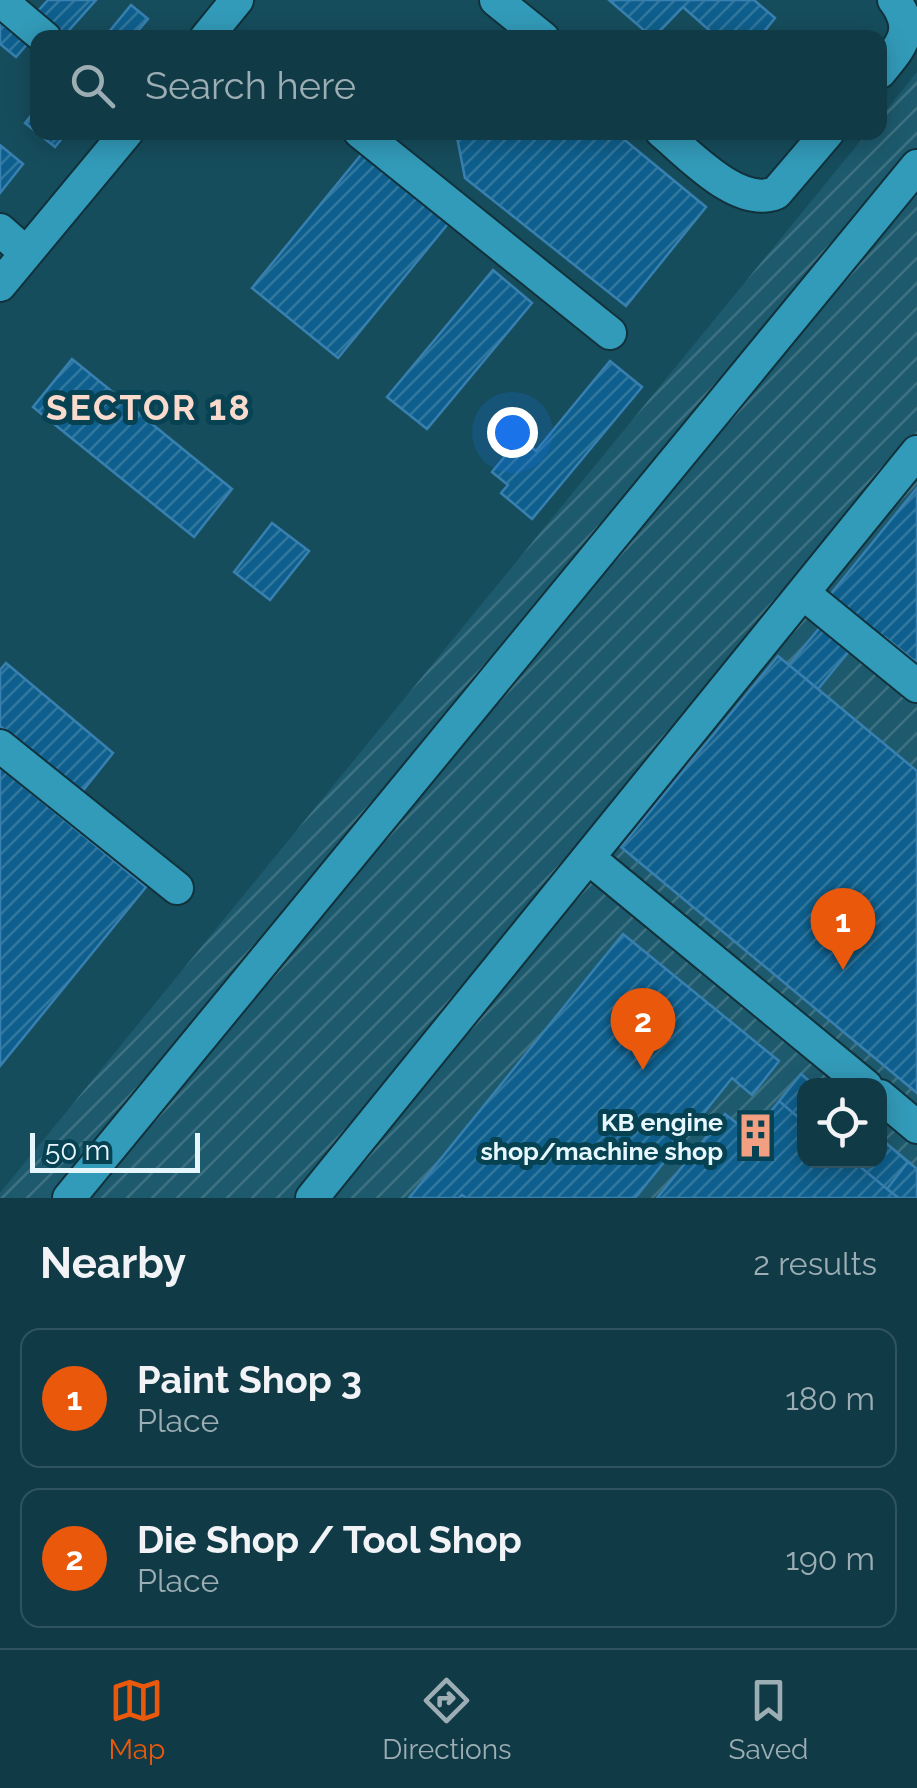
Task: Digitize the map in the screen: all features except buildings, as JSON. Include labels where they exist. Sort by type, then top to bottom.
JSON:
[{"type":"street","points":[[0,0],[36,30]]},
{"type":"street","points":[[496,0],[533,30]]},
{"type":"street","points":[[887,63],[909,31],[906,16],[894,0]]},
{"type":"street","points":[[0,285],[119,140]]},
{"type":"street","points":[[370,140],[610,334]]},
{"type":"street","points":[[672,140],[732,188],[764,198],[776,193],[821,140]]},
{"type":"street","points":[[69,1198],[917,166]]},
{"type":"street","points":[[0,230],[26,254]]},
{"type":"street","points":[[312,1198],[917,452]]},
{"type":"street","points":[[803,593],[917,686]]},
{"type":"street","points":[[0,746],[177,888]]},
{"type":"street","points":[[590,859],[856,1078]]},
{"type":"street","points":[[887,1102],[917,1127]]},
{"type":"shaded area","points":[[917,72],[917,1198],[0,1198],[0,1193],[861,140],[887,140],[887,109]]},
{"type":"place","name":"Paint Shop 3","points":[[843,970]]},
{"type":"place","name":"Die Shop / Tool Shop","points":[[643,1070]]},
{"type":"place","name":"KB engine shop/machine shop","points":[[756,1136]]},
{"type":"district","name":"SECTOR 18","points":[[149,408]]}]
